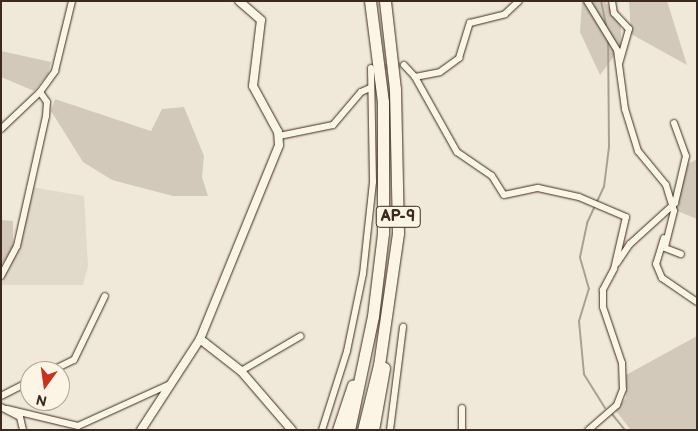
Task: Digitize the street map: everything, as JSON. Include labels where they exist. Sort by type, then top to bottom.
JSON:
[{"type":"highway","name":"AP-9","points":[[349,430],[374,316],[383,234],[385,155],[370,1]]},
{"type":"highway","name":"AP-9","points":[[363,430],[393,279],[398,185],[395,89],[385,1]]},
{"type":"highway","points":[[373,430],[383,382],[393,279]]},
{"type":"highway","points":[[338,430],[374,316]]},
{"type":"street","points":[[1,129],[40,92],[56,71],[72,1]]},
{"type":"street","points":[[141,430],[200,340],[279,136],[253,86],[261,20],[239,1]]},
{"type":"street","points":[[415,77],[453,64],[466,27],[505,14],[519,1]]},
{"type":"street","points":[[587,1],[612,39],[619,63],[625,110],[638,151],[666,185],[671,208],[674,211],[656,264],[662,278],[697,302]]},
{"type":"street","points":[[612,1],[614,13],[628,29],[619,63]]},
{"type":"street","points":[[404,66],[415,77],[457,152],[492,176],[504,195],[538,188],[593,202],[626,217],[614,269]]},
{"type":"street","points":[[322,430],[347,352],[363,274],[373,182],[371,68]]},
{"type":"street","points":[[279,136],[333,125],[361,92],[370,88]]},
{"type":"street","points":[[1,276],[16,246],[46,116],[47,102],[40,92]]},
{"type":"street","points":[[588,430],[617,405],[623,389],[619,347],[603,307],[603,290],[630,244],[671,208],[686,156],[674,123]]},
{"type":"street","points":[[666,235],[665,248],[680,254]]},
{"type":"street","points":[[70,362],[74,360],[105,296]]},
{"type":"street","points":[[390,430],[403,327]]},
{"type":"street","points":[[241,371],[301,336]]},
{"type":"street","points":[[200,340],[241,371],[292,430]]},
{"type":"street","points":[[4,408],[78,426],[170,384]]},
{"type":"street","points":[[1,396],[20,386]]},
{"type":"street","points":[[4,408],[20,418],[23,430]]},
{"type":"street","points":[[462,408],[462,430]]},
{"type":"shaded area","points":[[582,1],[605,1],[621,27],[621,47],[600,75],[580,32]]},
{"type":"shaded area","points":[[629,1],[667,1],[687,65],[631,34]]},
{"type":"shaded area","points":[[1,51],[51,62],[48,74],[34,91],[1,77]]},
{"type":"shaded area","points":[[55,99],[151,131],[162,109],[184,107],[204,156],[202,177],[208,196],[173,196],[112,180],[83,162],[51,111]]},
{"type":"shaded area","points":[[697,159],[697,219],[675,210],[688,164]]},
{"type":"shaded area","points":[[31,187],[84,196],[88,266],[83,285],[1,285],[19,248]]},
{"type":"shaded area","points":[[1,220],[13,221],[13,247],[1,266]]},
{"type":"shaded area","points":[[697,336],[697,430],[631,430],[616,411],[626,398],[626,375]]},
{"type":"waterway","points":[[601,1],[606,24]]},
{"type":"waterway","points":[[605,408],[584,374],[579,321],[589,289],[580,257],[587,223],[604,187],[609,147],[608,41]]},
{"type":"waterway","points":[[612,414],[625,430]]},
{"type":"tunnel","points":[[376,68],[404,65]]}]
